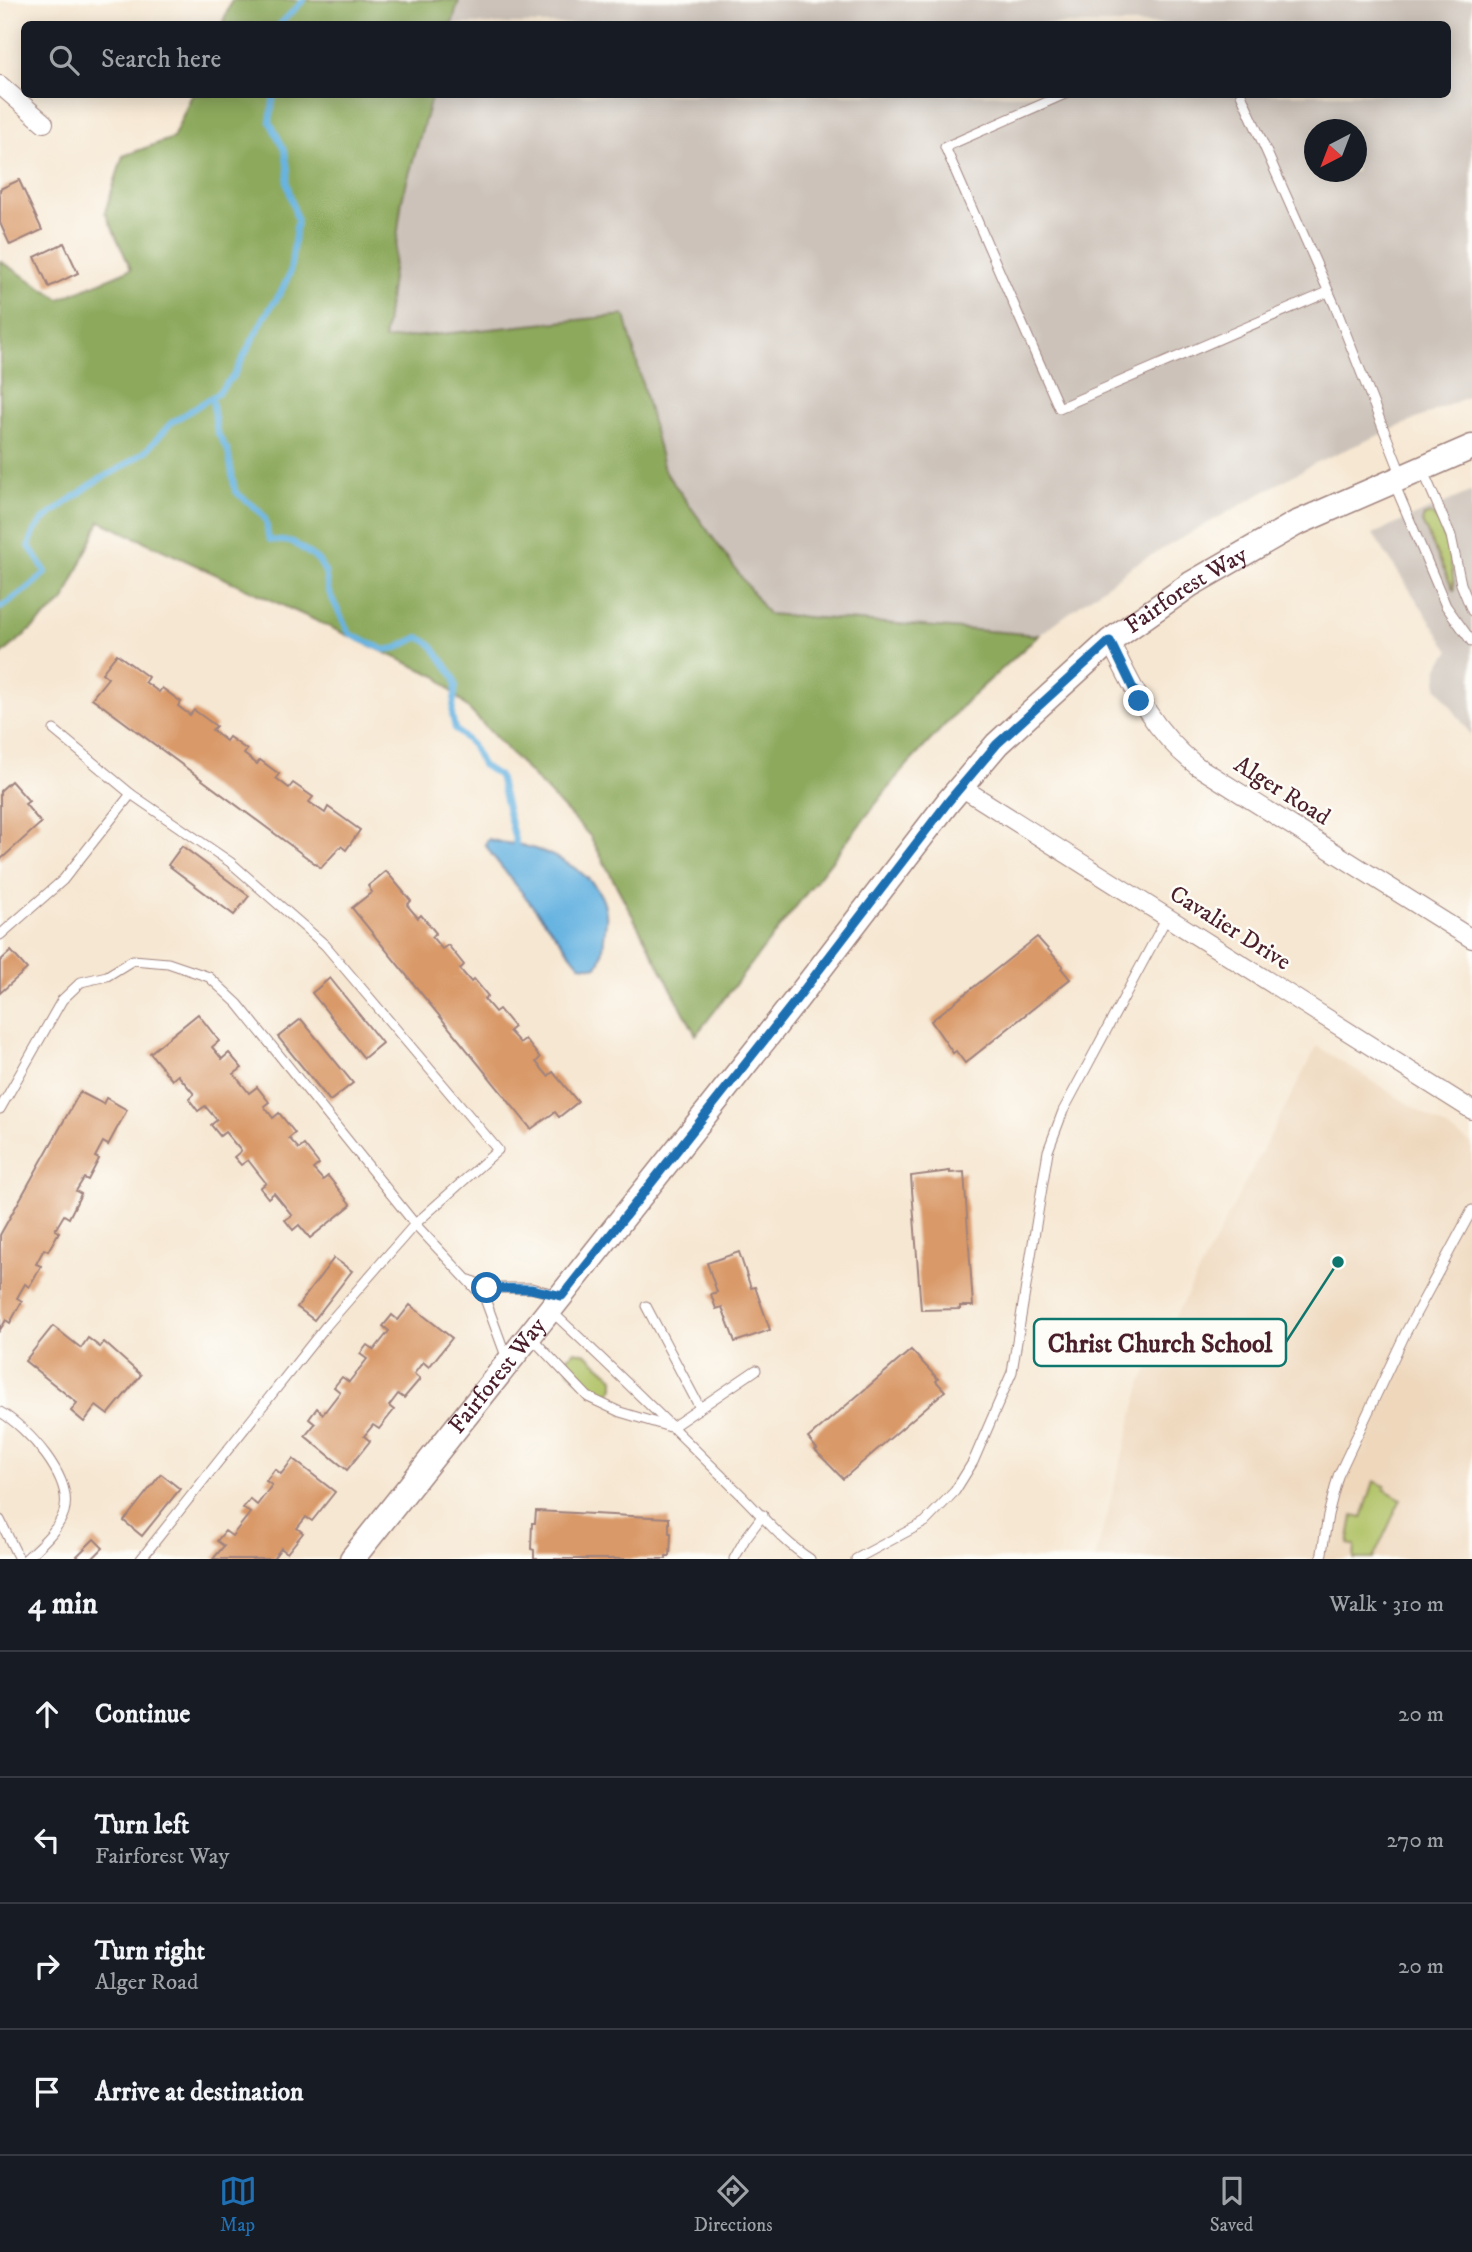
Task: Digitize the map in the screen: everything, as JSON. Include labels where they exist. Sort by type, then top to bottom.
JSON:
[{"type":"main road","name":"Fairforest Way","points":[[352,1559],[997,744],[1110,641],[1191,584],[1295,524],[1472,447]]},
{"type":"street","points":[[0,85],[44,123]]},
{"type":"street","name":"Alger Road","points":[[1110,641],[1139,701],[1173,747],[1197,766],[1472,939]]},
{"type":"street","name":"Cavalier Drive","points":[[961,787],[1472,1110]]},
{"type":"lane","points":[[1056,98],[945,147],[1059,408],[1328,292]]},
{"type":"lane","points":[[1243,98],[1406,476],[1446,606],[1472,642]]},
{"type":"lane","points":[[1406,476],[1451,536],[1461,584],[1472,611]]},
{"type":"lane","points":[[54,730],[131,794],[230,862],[325,945],[498,1150],[415,1224],[326,1325],[141,1559]]},
{"type":"lane","points":[[0,935],[63,880],[131,794]]},
{"type":"lane","points":[[856,1559],[925,1522],[955,1491],[973,1462],[1012,1372],[1048,1152],[1063,1111],[1167,917]]},
{"type":"lane","points":[[0,1109],[62,1000],[81,982],[107,975],[133,960],[168,963],[209,977],[238,1004],[415,1224],[485,1299],[508,1363]]},
{"type":"lane","points":[[1321,1559],[1338,1476],[1406,1332],[1472,1210]]},
{"type":"lane","points":[[465,1278],[487,1288],[531,1289],[556,1303],[672,1427],[792,1547],[810,1559]]},
{"type":"lane","points":[[646,1306],[700,1408]]},
{"type":"lane","points":[[529,1335],[588,1397],[620,1412],[672,1427]]},
{"type":"lane","points":[[672,1427],[755,1370]]},
{"type":"lane","points":[[0,1412],[16,1421],[40,1446],[65,1489],[64,1512],[48,1538],[26,1559]]},
{"type":"lane","points":[[734,1559],[763,1516]]},
{"type":"lane","points":[[0,1520],[19,1559]]},
{"type":"shaded area","points":[[459,0],[1472,0],[1472,395],[1317,462],[1134,565],[1039,635],[768,614],[664,470],[625,315],[383,340],[402,199],[431,98],[1451,98],[1451,21],[453,21]]},
{"type":"shaded area","points":[[1472,491],[1472,736],[1437,687],[1438,667],[1450,651],[1373,534]]},
{"type":"shaded area","points":[[1317,1046],[1472,1144],[1472,1559],[1095,1559],[1142,1381]]},
{"type":"green space","points":[[232,0],[459,0],[453,21],[223,21]]},
{"type":"green space","points":[[191,98],[431,98],[402,199],[384,340],[625,315],[664,470],[768,614],[1039,635],[968,700],[900,773],[696,1035],[590,836],[438,677],[100,521],[64,601],[0,656],[0,261],[60,299],[131,269],[105,212],[123,156],[173,138]]},
{"type":"green space","points":[[1431,514],[1444,537],[1454,591],[1422,522],[1424,516]]},
{"type":"green space","points":[[575,1351],[586,1354],[614,1378],[614,1387],[609,1394],[598,1395],[568,1370],[566,1359]]},
{"type":"green space","points":[[1374,1481],[1401,1499],[1373,1559],[1354,1559],[1355,1546],[1348,1544],[1353,1516],[1362,1518]]},
{"type":"water","points":[[489,839],[521,845],[561,860],[586,877],[596,888],[603,900],[606,916],[602,954],[597,967],[580,965],[492,855],[485,844]]},
{"type":"building","points":[[19,180],[42,230],[10,245],[0,223],[0,189]]},
{"type":"building","points":[[64,243],[78,273],[49,287],[35,257]]},
{"type":"building","points":[[117,654],[148,677],[145,682],[159,692],[162,688],[181,702],[178,706],[190,715],[194,710],[216,726],[212,730],[226,741],[229,737],[247,750],[244,754],[257,764],[260,760],[279,774],[276,778],[289,788],[293,783],[313,797],[309,802],[325,813],[328,807],[360,830],[346,850],[341,846],[321,868],[92,698],[108,678],[102,673]]},
{"type":"building","points":[[11,781],[29,801],[25,804],[41,823],[0,860],[0,791]]},
{"type":"building","points":[[182,846],[249,896],[234,915],[168,865]]},
{"type":"building","points":[[386,871],[411,901],[407,905],[418,918],[421,915],[436,933],[432,937],[442,949],[448,945],[464,965],[460,969],[471,982],[474,979],[488,996],[484,999],[495,1012],[499,1009],[514,1027],[509,1031],[520,1043],[525,1039],[540,1058],[536,1062],[548,1076],[553,1072],[578,1102],[559,1117],[555,1112],[531,1129],[352,908],[372,892],[368,886]]},
{"type":"building","points":[[1037,937],[1063,966],[1061,968],[1070,979],[965,1063],[956,1051],[953,1053],[931,1021]]},
{"type":"building","points":[[11,951],[27,969],[0,993],[0,961]]},
{"type":"building","points":[[330,978],[382,1043],[364,1058],[312,993]]},
{"type":"building","points":[[198,1014],[219,1041],[212,1047],[222,1059],[229,1053],[242,1068],[234,1074],[249,1093],[257,1087],[269,1102],[264,1106],[273,1118],[279,1113],[295,1133],[289,1138],[299,1149],[304,1145],[319,1164],[313,1169],[323,1180],[328,1176],[351,1205],[310,1238],[299,1225],[293,1230],[285,1220],[292,1215],[274,1193],[268,1198],[260,1188],[266,1183],[248,1160],[241,1165],[234,1157],[241,1151],[225,1132],[220,1136],[211,1125],[217,1120],[205,1106],[198,1111],[189,1099],[194,1094],[178,1075],[172,1080],[150,1053]]},
{"type":"building","points":[[301,1019],[353,1083],[330,1101],[278,1037]]},
{"type":"building","points":[[80,1092],[103,1104],[106,1098],[127,1110],[108,1145],[103,1142],[95,1157],[99,1159],[88,1180],[84,1178],[76,1191],[81,1194],[69,1218],[64,1215],[55,1230],[59,1232],[48,1251],[44,1249],[36,1264],[41,1266],[29,1287],[25,1284],[17,1298],[22,1301],[10,1323],[6,1320],[0,1330],[0,1235]]},
{"type":"building","points":[[964,1172],[973,1306],[921,1310],[911,1176]]},
{"type":"building","points":[[739,1252],[751,1288],[755,1287],[770,1330],[735,1342],[722,1307],[716,1309],[711,1294],[717,1292],[707,1263]]},
{"type":"building","points":[[334,1258],[352,1271],[314,1320],[297,1307]]},
{"type":"building","points":[[410,1305],[452,1338],[429,1367],[423,1362],[414,1374],[420,1379],[404,1398],[398,1394],[389,1406],[394,1410],[379,1429],[373,1425],[364,1436],[370,1441],[347,1470],[305,1436],[315,1424],[309,1419],[317,1408],[323,1414],[340,1392],[334,1387],[342,1377],[349,1382],[367,1359],[360,1354],[367,1345],[374,1350],[389,1331],[383,1326],[392,1315],[398,1320]]},
{"type":"building","points":[[53,1326],[81,1348],[88,1338],[100,1347],[104,1342],[141,1375],[108,1415],[96,1406],[84,1422],[71,1411],[77,1403],[25,1361]]},
{"type":"building","points":[[911,1350],[938,1379],[936,1381],[945,1391],[843,1479],[815,1450],[817,1449],[808,1438]]},
{"type":"building","points":[[293,1459],[335,1492],[312,1521],[306,1517],[297,1528],[303,1533],[287,1553],[281,1548],[273,1559],[213,1559],[224,1546],[217,1541],[225,1531],[232,1536],[250,1513],[243,1508],[250,1499],[257,1505],[272,1485],[266,1481],[275,1469],[281,1474]]},
{"type":"building","points":[[161,1474],[180,1489],[142,1536],[124,1521]]},
{"type":"building","points":[[536,1511],[669,1518],[670,1556],[666,1556],[666,1559],[534,1559],[534,1550],[531,1549],[532,1523],[535,1523]]},
{"type":"building","points":[[94,1539],[103,1548],[92,1559],[80,1559],[77,1556]]},
{"type":"waterway","points":[[283,21],[304,0]]},
{"type":"waterway","points":[[0,608],[46,572],[29,546],[34,532],[43,520],[96,481],[146,451],[171,423],[217,394],[234,375],[281,292],[290,273],[297,220],[287,183],[285,151],[270,122],[273,98]]},
{"type":"waterway","points":[[212,399],[217,432],[228,451],[235,491],[262,514],[270,540],[293,542],[318,560],[325,572],[328,590],[349,633],[385,650],[397,648],[419,637],[431,644],[454,677],[456,686],[452,714],[455,729],[472,745],[482,765],[499,776],[516,844]]},
{"type":"place","name":"Christ Church School","points":[[1338,1262]]},
{"type":"route","points":[[487,1288],[531,1289],[562,1296],[796,1000],[948,802],[997,744],[1110,641],[1139,701]]}]
